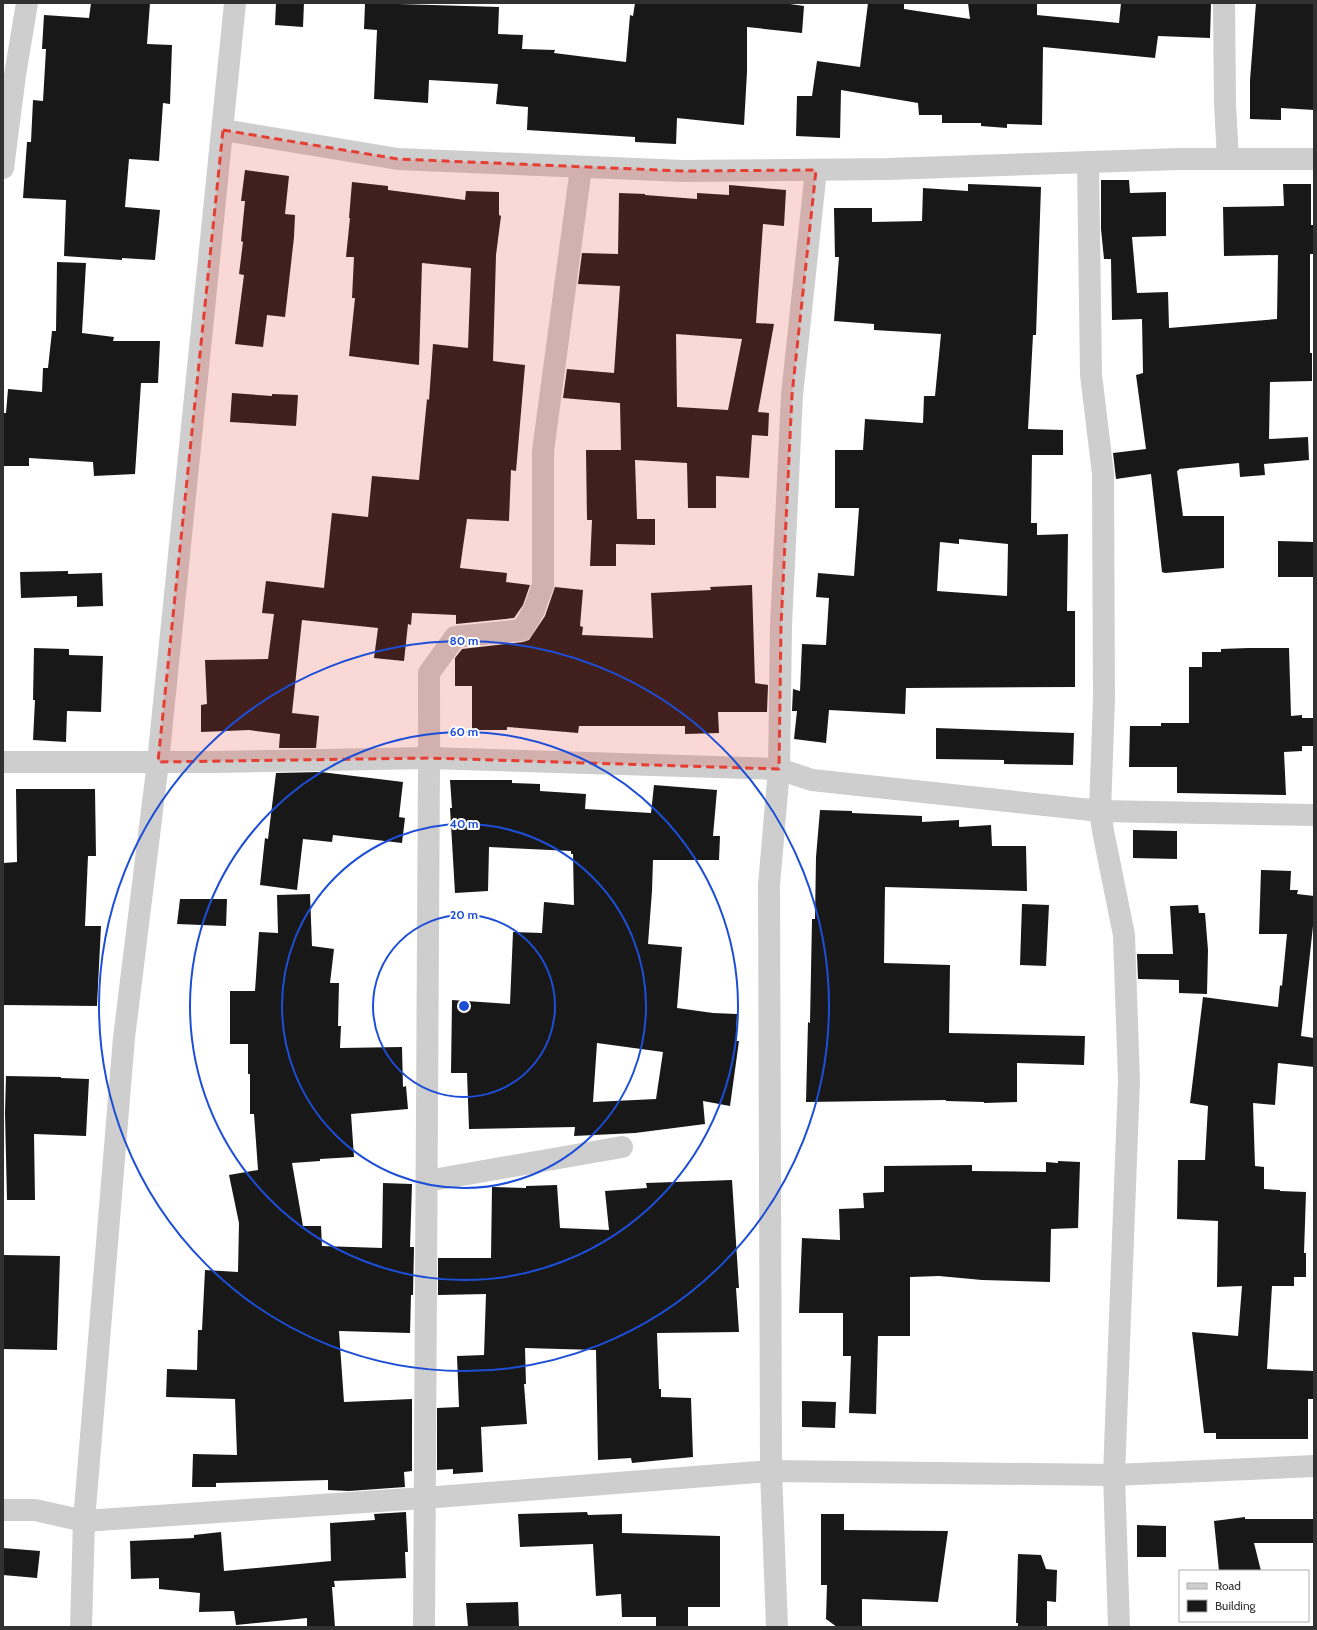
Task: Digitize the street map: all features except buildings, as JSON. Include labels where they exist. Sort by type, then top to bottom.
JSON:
[{"type":"street","points":[[3,168],[15,76],[27,3]]},
{"type":"street","points":[[81,1627],[84,1521],[124,1038],[158,762],[235,3]]},
{"type":"street","points":[[1224,3],[1225,104],[1228,159]]},
{"type":"street","points":[[223,130],[398,159],[581,168],[683,171],[816,170],[1228,159],[1314,159]]},
{"type":"street","points":[[1088,162],[1091,375],[1103,474],[1104,699],[1100,811],[1124,935],[1129,1081],[1114,1475],[1119,1627]]},
{"type":"street","points":[[424,1627],[429,673],[455,637],[522,630],[534,610],[543,585],[543,451],[581,168]]},
{"type":"street","points":[[777,1627],[771,1471],[769,885],[778,769],[781,626],[792,395],[816,170]]},
{"type":"street","points":[[3,762],[158,762],[429,758],[778,769],[812,780],[1100,811],[1314,815]]},
{"type":"street","points":[[427,1182],[622,1148]]},
{"type":"street","points":[[3,1510],[35,1510],[84,1521],[424,1498],[771,1471],[1114,1475],[1314,1466]]},
{"type":"highlighted area","points":[[223,130],[398,159],[683,171],[816,170],[792,395],[781,626],[779,769],[429,758],[158,762]]}]
